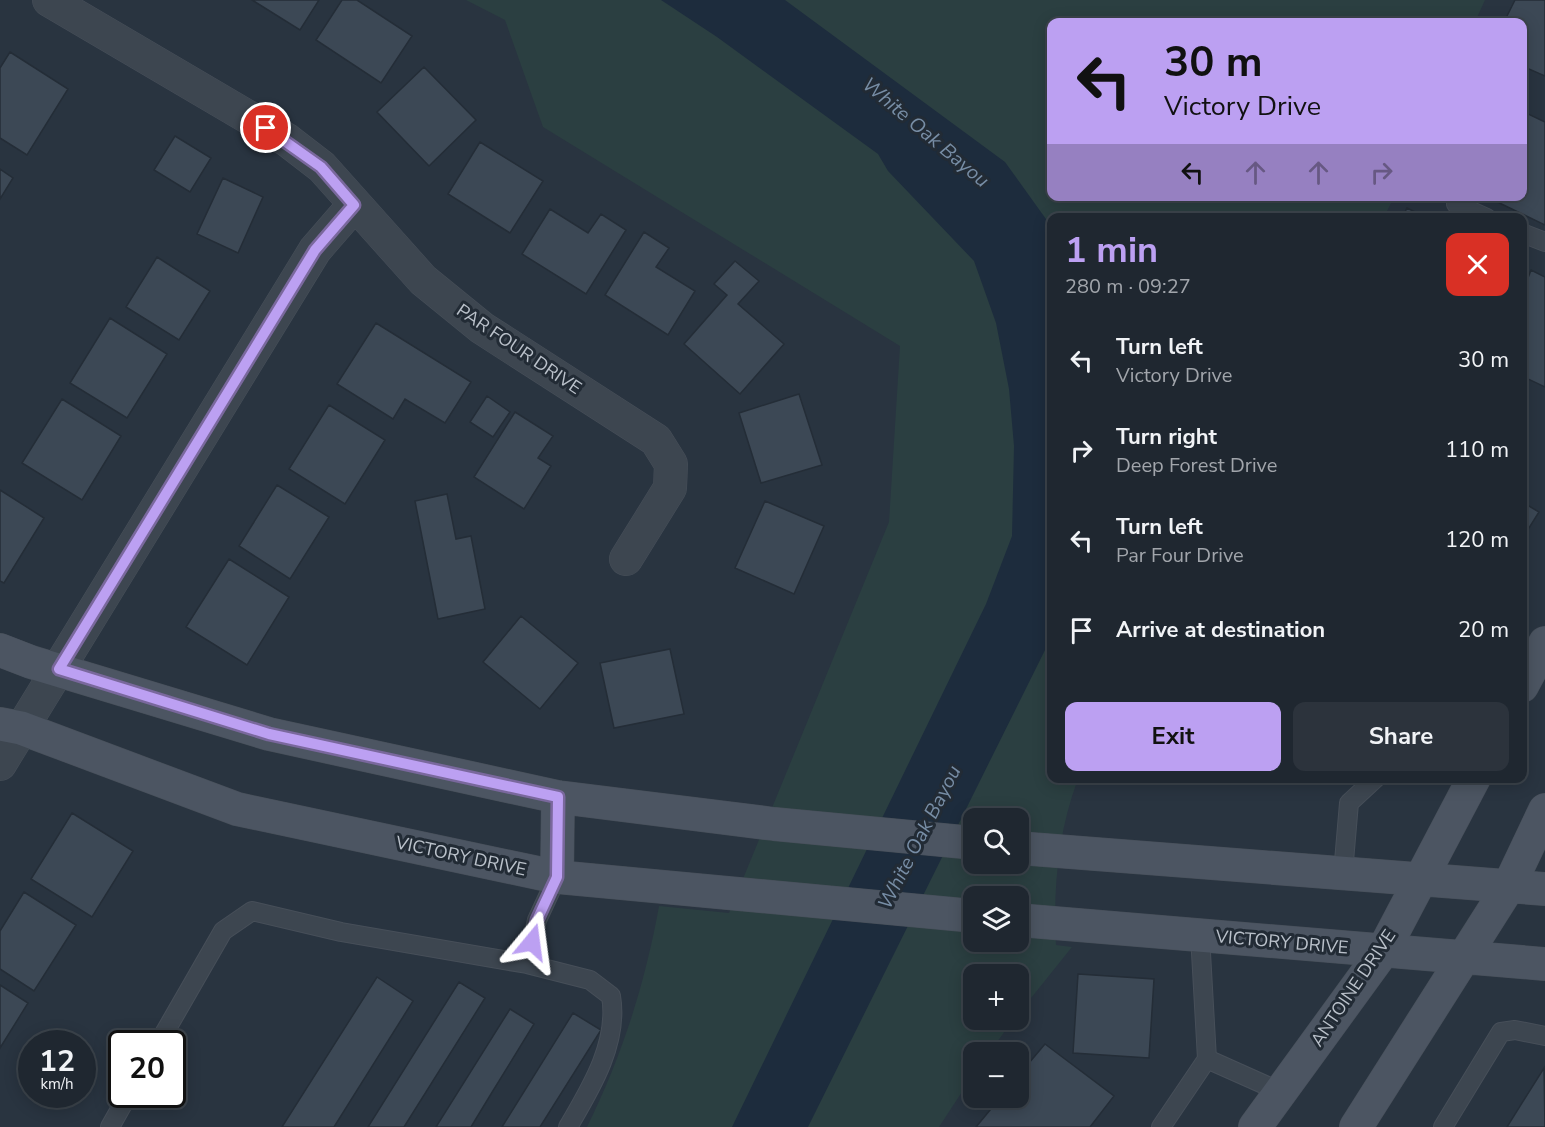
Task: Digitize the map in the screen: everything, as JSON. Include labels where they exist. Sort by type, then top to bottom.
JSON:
[{"type":"main road","points":[[1527,677],[1545,643]]},
{"type":"main road","points":[[0,650],[31,662],[269,734],[558,797],[774,824],[963,842]]},
{"type":"main road","name":"VICTORY DRIVE","points":[[10,726],[237,808],[557,877],[963,915]]},
{"type":"main road","name":"ANTOINE DRIVE","points":[[1255,1127],[1383,951],[1471,783]]},
{"type":"main road","points":[[557,877],[558,797]]},
{"type":"main road","points":[[1356,1127],[1509,886],[1545,810]]},
{"type":"main road","points":[[1031,849],[1545,889]]},
{"type":"main road","name":"VICTORY DRIVE","points":[[1029,921],[1545,964]]},
{"type":"street","name":"PAR FOUR DRIVE","points":[[49,0],[287,140],[321,167],[423,280],[482,328],[656,440],[671,464],[670,488],[626,559]]},
{"type":"street","points":[[0,764],[10,726],[59,669],[315,250],[354,205]]},
{"type":"lane","points":[[1456,204],[1476,213]]},
{"type":"lane","points":[[1527,235],[1545,242]]},
{"type":"lane","points":[[1343,873],[1349,803],[1371,783]]},
{"type":"lane","points":[[527,964],[537,920],[557,877]]},
{"type":"lane","points":[[166,1030],[223,931],[252,911],[341,932],[527,964],[590,980],[611,996],[613,1028],[598,1071],[568,1127]]},
{"type":"lane","points":[[1161,1127],[1207,1059],[1200,935]]},
{"type":"lane","points":[[1443,1127],[1501,1032],[1515,1030],[1545,1036]]},
{"type":"lane","points":[[1207,1059],[1281,1092]]},
{"type":"lane","points":[[110,1127],[121,1108]]},
{"type":"green space","points":[[466,0],[1485,0],[1477,18],[1047,18],[1047,201],[1392,201],[1386,213],[1047,213],[1047,783],[1077,783],[1061,840],[1055,902],[1056,945],[1072,947],[1029,1001],[1029,964],[963,964],[963,1030],[1006,1030],[997,1042],[963,1042],[963,1090],[939,1127],[587,1127],[611,1073],[631,1019],[647,963],[659,906],[729,913],[889,522],[900,346],[543,127],[505,20]]},
{"type":"water","name":"White Oak Bayou","points":[[661,0],[785,0],[1005,162],[1047,220],[1047,646],[967,808],[963,808],[963,815],[808,1127],[732,1127],[986,604],[1012,536],[1014,446],[1009,389],[996,323],[974,261],[888,171],[878,154],[717,37]]},
{"type":"building","points":[[252,0],[319,0],[300,30]]},
{"type":"building","points":[[342,0],[357,0],[412,36],[381,83],[316,40]]},
{"type":"building","points":[[1515,0],[1545,0],[1545,76],[1527,68],[1527,18],[1506,18]]},
{"type":"building","points":[[10,52],[68,89],[27,155],[0,138],[0,68]]},
{"type":"building","points":[[424,67],[476,120],[429,166],[377,112]]},
{"type":"building","points":[[1527,113],[1545,122],[1545,225],[1527,216],[1527,213],[1520,213],[1495,201],[1527,201]]},
{"type":"building","points":[[175,136],[211,158],[190,192],[154,170]]},
{"type":"building","points":[[480,142],[543,181],[510,233],[448,194]]},
{"type":"building","points":[[0,169],[13,178],[0,199]]},
{"type":"building","points":[[223,178],[263,197],[238,253],[197,234]]},
{"type":"building","points":[[1407,208],[1417,213],[1404,213]]},
{"type":"building","points":[[550,209],[588,233],[601,214],[626,230],[586,294],[522,254]]},
{"type":"building","points":[[644,232],[669,248],[656,267],[695,291],[668,335],[605,295]]},
{"type":"building","points":[[157,257],[210,291],[179,340],[126,307]]},
{"type":"building","points":[[735,261],[759,281],[738,304],[784,344],[740,394],[684,344],[727,295],[714,284]]},
{"type":"building","points":[[1531,270],[1545,277],[1545,387],[1527,378],[1528,278]]},
{"type":"building","points":[[110,318],[167,354],[127,418],[70,383]]},
{"type":"building","points":[[376,323],[471,382],[445,423],[405,399],[393,419],[337,384]]},
{"type":"building","points":[[799,394],[822,465],[761,483],[739,413]]},
{"type":"building","points":[[487,396],[510,412],[493,437],[470,422]]},
{"type":"building","points":[[62,399],[121,436],[82,500],[22,463]]},
{"type":"building","points":[[329,405],[385,440],[345,504],[289,469]]},
{"type":"building","points":[[515,412],[553,436],[538,458],[551,466],[524,509],[474,477]]},
{"type":"building","points":[[277,485],[329,517],[290,579],[239,546]]},
{"type":"building","points":[[0,490],[44,518],[4,583],[0,581]]},
{"type":"building","points":[[447,494],[456,539],[471,536],[485,609],[438,619],[415,501]]},
{"type":"building","points":[[765,501],[824,526],[794,594],[735,568]]},
{"type":"building","points":[[1527,505],[1539,512],[1527,531]]},
{"type":"building","points":[[229,559],[289,597],[247,665],[186,627]]},
{"type":"building","points":[[521,616],[578,663],[540,709],[483,662]]},
{"type":"building","points":[[670,649],[684,714],[614,728],[600,663]]},
{"type":"building","points":[[72,813],[133,851],[92,917],[31,879]]},
{"type":"building","points":[[24,892],[76,925],[34,991],[0,969],[0,931]]},
{"type":"building","points":[[1078,974],[1154,979],[1149,1058],[1073,1053]]},
{"type":"building","points":[[377,977],[413,1001],[334,1127],[282,1127]]},
{"type":"building","points":[[459,982],[485,998],[404,1127],[368,1127]]},
{"type":"building","points":[[0,985],[28,1003],[0,1048]]},
{"type":"building","points":[[510,1009],[534,1024],[471,1127],[436,1127]]},
{"type":"building","points":[[573,1013],[601,1030],[540,1127],[502,1127]]},
{"type":"building","points":[[1045,1044],[1114,1096],[1090,1127],[976,1127],[992,1108],[1029,1108],[1029,1063]]},
{"type":"building","points":[[1544,1068],[1545,1127],[1507,1127]]},
{"type":"route","points":[[266,128],[287,140],[321,167],[354,205],[315,250],[59,669],[269,734],[558,797],[557,877],[537,920],[532,942]]}]
